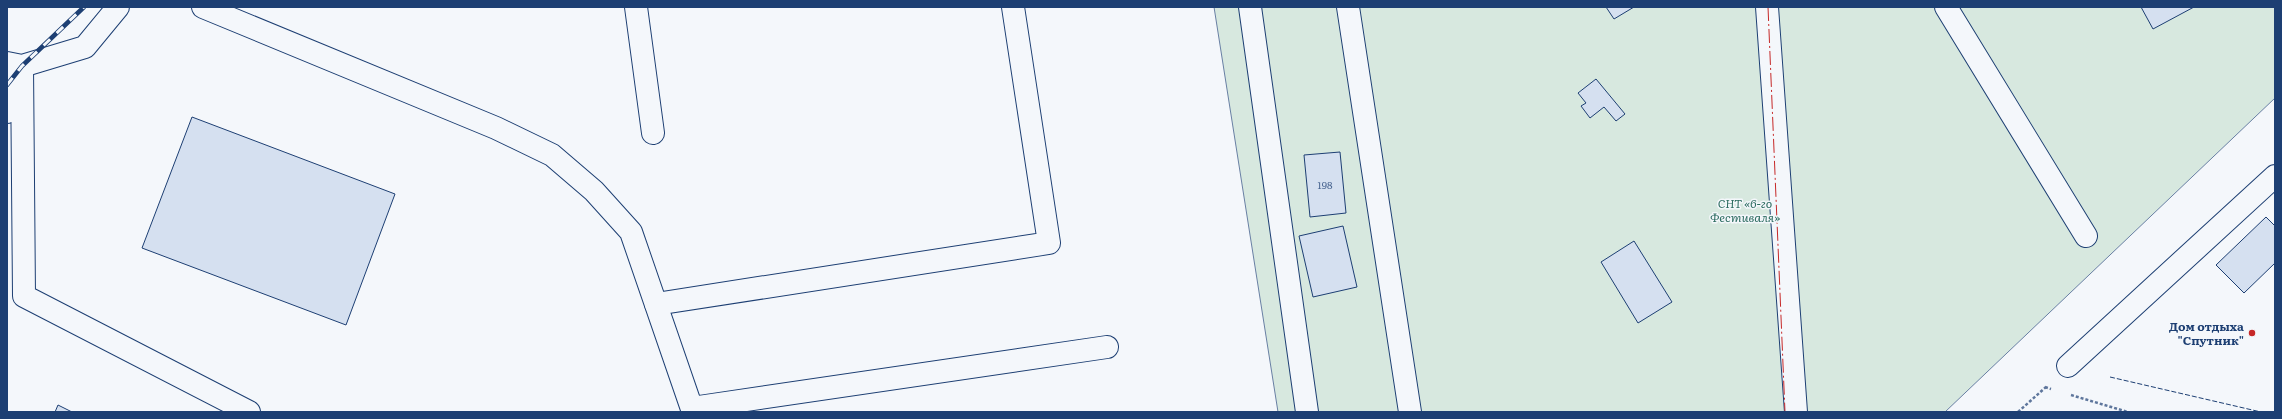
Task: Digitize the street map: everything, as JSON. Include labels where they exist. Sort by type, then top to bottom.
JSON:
[{"type":"street","points":[[15,64],[85,47],[118,7]]},
{"type":"street","points":[[202,7],[496,128],[552,155],[594,191],[631,232],[692,410],[1108,347]]},
{"type":"street","points":[[636,7],[653,133]]},
{"type":"street","points":[[656,304],[1049,243],[1013,7]]},
{"type":"street","points":[[1250,7],[1307,412]]},
{"type":"street","points":[[1348,7],[1410,412]]},
{"type":"street","points":[[1767,7],[1796,412]]},
{"type":"street","points":[[1946,7],[2086,236]]},
{"type":"street","points":[[7,112],[15,64]]},
{"type":"street","points":[[15,64],[24,296],[249,412]]},
{"type":"street","points":[[2068,366],[2275,176]]},
{"type":"path","points":[[2018,412],[2068,366]]},
{"type":"path","points":[[2045,387],[2053,389]]},
{"type":"path","points":[[2068,394],[2128,412]]},
{"type":"green space","name":"СНТ «6-го Фестиваля»","points":[[1214,7],[2275,7],[2275,98],[1945,412],[1278,412]]},
{"type":"building","points":[[1606,7],[1634,7],[1614,19]]},
{"type":"building","points":[[2141,7],[2194,7],[2153,29]]},
{"type":"building","points":[[1596,79],[1625,114],[1616,121],[1604,107],[1590,118],[1581,106],[1586,103],[1578,93]]},
{"type":"building","points":[[192,117],[395,194],[346,325],[142,248]]},
{"type":"building","points":[[1340,152],[1346,213],[1310,217],[1304,155]]},
{"type":"building","points":[[2266,217],[2275,226],[2275,263],[2244,293],[2216,265]]},
{"type":"building","points":[[1343,226],[1357,287],[1313,297],[1299,236]]},
{"type":"building","points":[[1634,241],[1672,302],[1638,323],[1601,262]]},
{"type":"building","points":[[58,405],[72,412],[55,412]]},
{"type":"railway","points":[[7,85],[22,66],[84,7]]},
{"type":"fence","points":[[2110,377],[2261,412]]},
{"type":"power","points":[[1768,7],[1785,412]]},
{"type":"place","name":"Дом отдыха \"Спутник\"","points":[[2252,333]]}]
